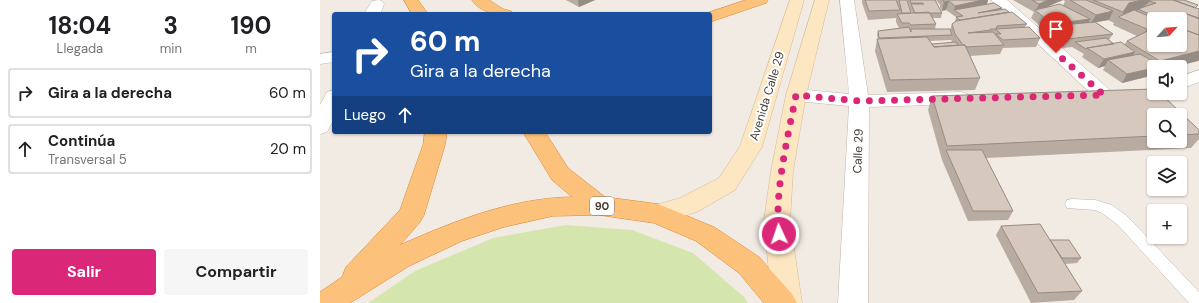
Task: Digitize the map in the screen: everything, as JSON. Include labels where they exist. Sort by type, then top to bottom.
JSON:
[{"type":"highway","points":[[411,0],[419,12]]},
{"type":"highway","points":[[468,0],[478,12]]},
{"type":"highway","points":[[479,0],[498,12]]},
{"type":"highway","points":[[712,16],[761,0]]},
{"type":"highway","name":"90","points":[[335,298],[411,215],[434,145],[436,134]]},
{"type":"highway","name":"90","points":[[535,134],[560,174],[599,206]]},
{"type":"highway","name":"90","points":[[335,298],[399,258],[453,233],[504,216],[553,207],[599,206],[658,214],[706,234],[750,265],[782,303]]},
{"type":"main road","name":"Avenida Calle 29","points":[[658,214],[688,205],[727,184],[752,147],[797,0]]},
{"type":"main road","points":[[787,303],[777,221],[782,171],[796,95],[822,0]]},
{"type":"street","name":"Calle 29","points":[[848,0],[859,101],[853,303]]},
{"type":"street","points":[[998,0],[1104,95]]},
{"type":"street","points":[[320,59],[332,57]]},
{"type":"street","points":[[1187,80],[1199,76]]},
{"type":"street","points":[[1080,96],[1125,93]]},
{"type":"street","points":[[796,95],[859,101],[978,98]]},
{"type":"street","points":[[320,127],[332,100]]},
{"type":"lane","points":[[1072,204],[1095,205],[1107,210],[1123,221],[1199,303]]},
{"type":"green space","points":[[566,225],[632,230],[693,253],[744,297],[748,303],[368,303],[415,271],[493,238]]},
{"type":"building","points":[[865,0],[896,0],[900,10],[869,11]]},
{"type":"building","points":[[899,0],[907,0],[911,13],[902,13]]},
{"type":"building","points":[[910,0],[935,0],[942,13],[915,13],[911,4],[924,4],[911,3]]},
{"type":"building","points":[[943,0],[983,0],[955,6],[949,1],[944,2]]},
{"type":"building","points":[[1032,0],[1048,0],[1039,4]]},
{"type":"building","points":[[1070,0],[1086,0],[1113,11],[1096,15]]},
{"type":"building","points":[[1093,0],[1142,0],[1129,3],[1123,12]]},
{"type":"building","points":[[1173,0],[1199,9],[1199,18],[1187,14],[1187,12],[1147,13],[1138,9],[1156,3],[1149,1]]},
{"type":"building","points":[[1173,0],[1184,0],[1198,5],[1195,8]]},
{"type":"building","points":[[994,3],[1002,8],[978,13],[1005,9],[1009,12],[960,20],[956,17],[963,16],[954,10]]},
{"type":"building","points":[[1060,4],[1090,19],[1052,24],[1035,10]]},
{"type":"building","points":[[1134,10],[1147,15],[1147,29],[1118,17]]},
{"type":"building","points":[[929,12],[936,24],[911,25],[909,23],[902,23],[897,14]]},
{"type":"building","points":[[1012,12],[1027,24],[997,26],[996,29],[968,33],[993,32],[1004,45],[966,47],[955,34],[952,24],[956,21]]},
{"type":"building","points":[[1187,14],[1199,19],[1199,35],[1187,31]]},
{"type":"building","points":[[1095,22],[1113,34],[1067,39],[1051,26]]},
{"type":"building","points":[[909,27],[911,32],[911,29],[950,29],[952,35],[879,38],[878,31]]},
{"type":"building","points":[[1029,27],[1040,38],[1003,40],[996,34],[1001,34],[996,29]]},
{"type":"building","points":[[1147,31],[1147,52],[1187,52],[1187,31],[1199,35],[1199,51],[1158,60],[1127,41]]},
{"type":"building","points":[[927,37],[934,47],[965,45],[980,78],[890,80],[877,39]]},
{"type":"building","points":[[1106,38],[1114,44],[1086,49],[1075,42]]},
{"type":"building","points":[[956,42],[958,45],[934,47],[932,44]]},
{"type":"building","points":[[1121,42],[1135,52],[1104,59],[1087,48]]},
{"type":"building","points":[[1140,54],[1151,60],[1147,60],[1147,70],[1127,74],[1108,60]]},
{"type":"building","points":[[1147,89],[1147,100],[1167,100],[1176,108],[1147,108],[1147,136],[947,146],[932,96]]},
{"type":"building","points":[[1187,119],[1199,130],[1199,134],[1187,135]]},
{"type":"building","points":[[946,150],[982,150],[1013,211],[973,211]]},
{"type":"building","points":[[1040,224],[1082,291],[1038,293],[1001,226]]},
{"type":"building","points":[[1050,240],[1069,240],[1081,258],[1062,258]]},
{"type":"route","points":[[779,234],[777,221],[782,171],[796,95],[859,101],[1104,95],[1056,53]]}]
